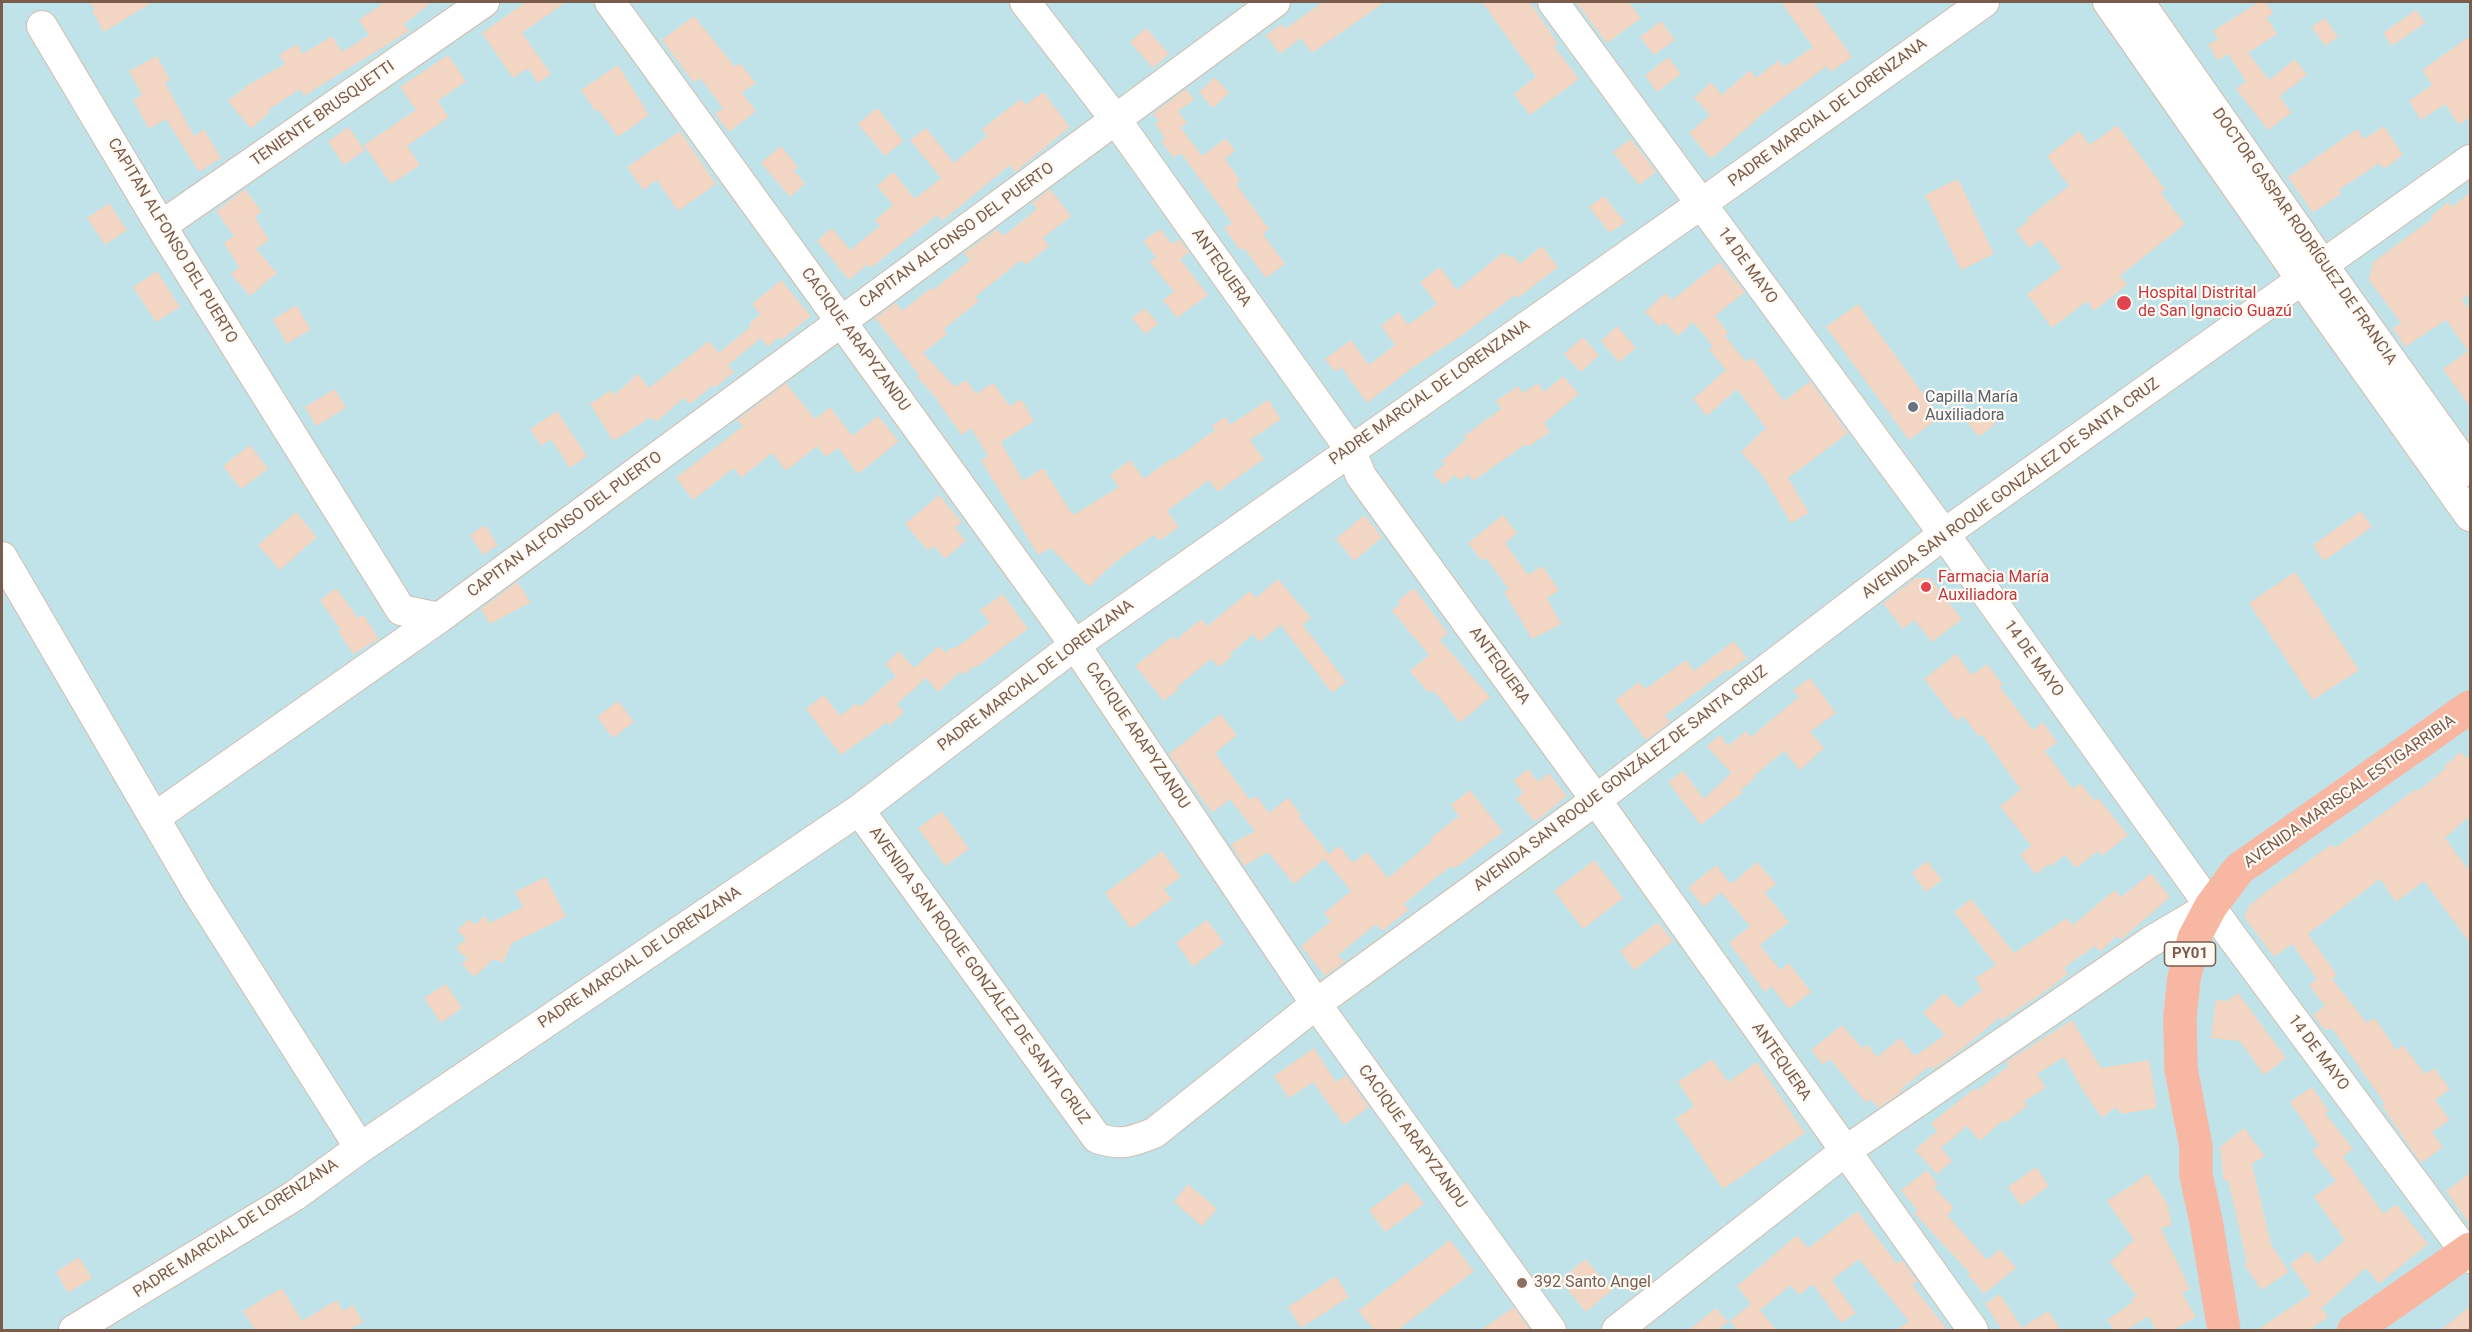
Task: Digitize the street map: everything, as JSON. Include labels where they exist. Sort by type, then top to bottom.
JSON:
[{"type":"highway","name":"AVENIDA MARISCAL ESTIGARRIBIA","points":[[2224,1330],[2196,1174],[2196,1147],[2181,1069],[2180,1017],[2184,978],[2194,938],[2211,906],[2239,869],[2470,707]]},
{"type":"highway","points":[[2196,1147],[2206,1174],[2237,1330]]},
{"type":"highway","points":[[2354,1330],[2469,1253]]},
{"type":"street","name":"TENIENTE BRUSQUETTI","points":[[161,226],[484,2]]},
{"type":"street","name":"CACIQUE ARAPYZANDU","points":[[610,2],[1075,645],[1316,1004],[1551,1330]]},
{"type":"street","name":"ANTEQUERA","points":[[1025,2],[1116,120],[1350,449],[1361,476],[1596,800],[1844,1152],[1973,1330]]},
{"type":"street","name":"CAPITAN ALFONSO DEL PUERTO","points":[[42,26],[161,226],[401,610],[439,618],[1275,2]]},
{"type":"street","name":"14 DE MAYO","points":[[1553,2],[1944,534],[2230,934],[2469,1253]]},
{"type":"street","name":"PADRE MARCIAL DE LORENZANA","points":[[74,1330],[294,1196],[360,1148],[859,810],[1075,645],[1984,2]]},
{"type":"street","name":"DOCTOR GASPAR RODRÍGUEZ DE FRANCIA","points":[[2108,2],[2312,273],[2470,471]]},
{"type":"street","name":"DOCTOR GASPAR RODRÍGUEZ DE FRANCIA","points":[[2139,2],[2470,516]]},
{"type":"street","name":"AVENIDA SAN ROQUE GONZÁLEZ DE SANTA CRUZ","points":[[859,810],[1097,1138],[1114,1144],[1136,1141],[1154,1133],[1316,1004],[1596,800],[1944,534],[2470,160]]},
{"type":"street","points":[[2,557],[197,891],[360,1148]]},
{"type":"street","points":[[154,818],[439,618]]},
{"type":"street","points":[[1617,1330],[1844,1152],[2150,942],[2211,906]]},
{"type":"water","points":[[2,2],[2470,2],[2470,1330],[2,1330]]},
{"type":"building","points":[[90,2],[153,2],[104,32],[92,11],[95,10]]},
{"type":"building","points":[[385,2],[432,2],[404,24],[409,31],[304,96],[300,89],[268,110],[270,112],[251,129],[228,101],[248,85],[285,64],[279,55],[297,44],[303,54],[332,36],[342,52],[369,35],[359,20]]},
{"type":"building","points":[[526,2],[566,2],[522,33],[551,74],[538,83],[528,68],[513,78],[482,33]]},
{"type":"building","points":[[1323,2],[1385,2],[1312,53],[1301,38],[1280,54],[1266,35],[1281,24],[1285,29]]},
{"type":"building","points":[[1482,2],[1530,2],[1558,44],[1554,46],[1579,79],[1530,115],[1514,94],[1536,77]]},
{"type":"building","points":[[1576,2],[1629,2],[1641,18],[1607,43]]},
{"type":"building","points":[[1781,2],[1813,2],[1852,57],[1831,72],[1827,66],[1771,107],[1711,159],[1689,133],[1710,115],[1694,98],[1711,82],[1722,95],[1750,70],[1756,78],[1779,60],[1784,67],[1813,47]]},
{"type":"building","points":[[2259,2],[2266,2],[2273,13],[2267,18],[2277,34],[2248,53],[2269,80],[2295,59],[2307,75],[2280,96],[2291,113],[2268,130],[2236,89],[2246,81],[2228,54],[2218,61],[2208,45],[2218,39],[2213,31]]},
{"type":"building","points":[[2416,10],[2425,23],[2392,46],[2383,33]]},
{"type":"building","points":[[694,16],[735,67],[740,63],[756,83],[742,93],[756,111],[729,132],[715,114],[723,108],[700,78],[694,83],[662,40]]},
{"type":"building","points":[[2325,18],[2338,37],[2325,46],[2312,27]]},
{"type":"building","points":[[1661,21],[1675,40],[1654,55],[1640,37]]},
{"type":"building","points":[[1146,28],[1169,54],[1153,68],[1130,42]]},
{"type":"building","points":[[2470,36],[2470,117],[2459,125],[2445,104],[2421,120],[2409,101],[2432,85],[2422,70]]},
{"type":"building","points":[[448,55],[466,81],[438,101],[449,117],[407,146],[420,165],[391,184],[364,145],[416,110],[400,87]]},
{"type":"building","points":[[157,56],[170,80],[165,83],[194,136],[204,129],[221,158],[199,172],[166,119],[149,129],[133,100],[142,95],[129,71]]},
{"type":"building","points":[[1668,57],[1681,74],[1657,92],[1645,76]]},
{"type":"building","points":[[618,65],[649,115],[618,137],[599,110],[596,112],[581,90]]},
{"type":"building","points":[[1215,77],[1229,93],[1213,108],[1199,92]]},
{"type":"building","points":[[1186,89],[1194,100],[1178,111],[1187,123],[1181,128],[1202,156],[1226,138],[1235,151],[1225,159],[1240,180],[1236,184],[1269,229],[1263,234],[1285,264],[1266,278],[1244,248],[1240,250],[1224,228],[1232,223],[1181,153],[1174,158],[1161,141],[1165,138],[1155,124],[1159,121],[1153,114]]},
{"type":"building","points":[[1043,92],[1070,127],[1015,172],[1010,165],[942,221],[937,215],[871,268],[868,264],[849,280],[817,241],[832,228],[850,250],[880,226],[875,220],[893,205],[877,186],[893,172],[915,199],[941,178],[910,140],[926,128],[954,163],[987,136],[982,129],[1021,99],[1026,105]]},
{"type":"building","points":[[877,108],[903,141],[885,156],[858,124]]},
{"type":"building","points":[[2117,125],[2165,189],[2161,193],[2185,224],[2120,276],[2127,285],[2094,311],[2087,301],[2052,328],[2027,294],[2062,268],[2040,240],[2029,248],[2016,230],[2029,220],[2027,218],[2069,186],[2047,156],[2079,131],[2090,145]]},
{"type":"building","points":[[2384,126],[2403,155],[2384,169],[2379,163],[2339,190],[2341,194],[2313,213],[2288,177],[2357,129],[2364,139]]},
{"type":"building","points":[[348,127],[365,150],[344,165],[328,142]]},
{"type":"building","points":[[680,131],[716,184],[678,211],[657,180],[643,190],[627,167]]},
{"type":"building","points":[[1631,139],[1656,172],[1639,185],[1613,152]]},
{"type":"building","points":[[781,146],[798,167],[794,171],[805,184],[790,197],[761,163]]},
{"type":"building","points":[[1958,179],[1994,254],[1961,270],[1925,195]]},
{"type":"building","points":[[245,189],[262,212],[255,217],[269,240],[256,249],[277,273],[250,296],[231,274],[239,267],[224,243],[234,236],[216,211]]},
{"type":"building","points":[[1050,189],[1071,216],[1043,238],[1049,246],[1026,265],[1021,260],[975,297],[979,301],[944,329],[947,334],[923,353],[955,387],[966,380],[976,394],[993,383],[1010,406],[1021,399],[1034,421],[1001,442],[1023,481],[1043,468],[1073,515],[1119,487],[1110,475],[1130,460],[1144,479],[1215,430],[1212,425],[1226,417],[1230,425],[1268,400],[1281,419],[1250,440],[1264,459],[1217,492],[1209,480],[1167,511],[1179,527],[1159,541],[1154,535],[1115,562],[1089,587],[1051,548],[1038,555],[981,460],[988,456],[971,428],[962,435],[875,318],[896,303],[902,311],[931,288],[933,290],[970,260],[964,253],[997,229],[1003,236],[1037,209],[1032,203]]},
{"type":"building","points":[[2470,192],[2470,293],[2462,300],[2470,311],[2470,407],[2443,369],[2468,351],[2446,320],[2405,347],[2393,328],[2401,323],[2369,280],[2373,262],[2433,218],[2431,216],[2448,202],[2452,207]]},
{"type":"building","points":[[1604,196],[1625,222],[1610,233],[1589,207]]},
{"type":"building","points":[[109,203],[127,230],[105,245],[87,218]]},
{"type":"building","points":[[1160,229],[1172,244],[1179,239],[1189,252],[1180,259],[1208,295],[1177,318],[1163,300],[1174,292],[1150,262],[1156,257],[1143,241]]},
{"type":"building","points":[[1542,246],[1558,267],[1518,298],[1515,295],[1461,336],[1412,368],[1367,403],[1341,367],[1335,372],[1325,359],[1351,340],[1369,365],[1395,345],[1381,326],[1399,312],[1408,325],[1437,304],[1420,282],[1440,267],[1457,290],[1504,252],[1509,258],[1512,255],[1520,264]]},
{"type":"building","points":[[1720,262],[1745,292],[1715,316],[1728,333],[1725,336],[1746,362],[1752,357],[1784,401],[1810,381],[1848,433],[1788,478],[1809,513],[1791,523],[1763,476],[1741,452],[1766,428],[1737,389],[1707,416],[1693,399],[1726,370],[1709,349],[1713,346],[1693,322],[1678,336],[1664,322],[1660,327],[1645,312],[1665,293],[1672,300]]},
{"type":"building","points":[[157,271],[180,307],[156,322],[133,287]]},
{"type":"building","points":[[781,280],[811,316],[782,340],[779,337],[768,347],[761,338],[728,365],[734,372],[715,388],[713,385],[690,404],[684,398],[656,422],[651,417],[613,441],[590,404],[611,390],[614,395],[638,374],[649,388],[709,341],[719,353],[751,326],[749,324],[760,314],[752,304]]},
{"type":"building","points":[[1858,304],[1940,417],[1909,440],[1826,327]]},
{"type":"building","points":[[296,305],[311,329],[287,344],[273,320]]},
{"type":"building","points":[[1145,308],[1158,324],[1145,334],[1132,318]]},
{"type":"building","points":[[1617,326],[1636,348],[1619,362],[1601,341]]},
{"type":"building","points":[[1583,337],[1599,355],[1581,372],[1564,354]]},
{"type":"building","points":[[1563,376],[1579,394],[1544,423],[1550,432],[1528,447],[1526,444],[1473,481],[1468,474],[1461,481],[1455,475],[1444,485],[1433,474],[1445,464],[1442,461],[1466,439],[1464,436],[1501,409],[1496,401],[1518,386],[1523,393],[1538,383],[1544,392]]},
{"type":"building","points":[[786,383],[815,419],[830,407],[852,436],[878,416],[899,441],[858,474],[838,448],[826,457],[817,446],[786,471],[772,453],[741,478],[734,468],[693,500],[676,478],[743,426],[737,420]]},
{"type":"building","points":[[335,389],[346,408],[316,426],[305,407]]},
{"type":"building","points":[[1982,407],[1995,424],[1979,437],[1965,420]]},
{"type":"building","points":[[557,411],[587,456],[570,468],[551,439],[541,446],[530,429]]},
{"type":"building","points":[[250,445],[268,469],[241,489],[223,466]]},
{"type":"building","points":[[939,495],[962,522],[955,528],[966,541],[945,559],[934,546],[928,551],[905,524]]},
{"type":"building","points":[[2361,511],[2372,527],[2324,561],[2313,545]]},
{"type":"building","points":[[296,512],[317,537],[280,570],[258,545]]},
{"type":"building","points":[[1364,515],[1382,537],[1354,561],[1336,539]]},
{"type":"building","points":[[1503,515],[1517,533],[1505,543],[1528,575],[1542,566],[1559,590],[1547,598],[1561,624],[1532,639],[1504,592],[1509,589],[1486,558],[1482,561],[1468,543]]},
{"type":"building","points":[[485,525],[498,545],[483,555],[470,535]]},
{"type":"building","points":[[2295,572],[2359,670],[2313,700],[2249,603]]},
{"type":"building","points":[[1916,578],[1930,578],[1962,619],[1932,642],[1914,620],[1903,629],[1883,603]]},
{"type":"building","points":[[1278,579],[1311,618],[1303,625],[1346,682],[1332,693],[1281,625],[1259,642],[1253,634],[1219,667],[1211,659],[1164,701],[1135,666],[1173,636],[1176,640],[1201,619],[1207,626],[1250,591],[1256,598]]},
{"type":"building","points":[[517,582],[531,602],[490,624],[481,609]]},
{"type":"building","points":[[336,588],[358,618],[364,615],[379,639],[353,654],[338,631],[341,630],[320,600]]},
{"type":"building","points":[[1414,588],[1448,633],[1440,640],[1490,697],[1460,723],[1433,690],[1429,693],[1410,671],[1429,655],[1392,611],[1400,604],[1398,601]]},
{"type":"building","points":[[1003,594],[1028,629],[964,675],[961,671],[938,692],[926,678],[897,704],[904,712],[890,725],[887,722],[841,755],[806,709],[824,695],[840,716],[857,703],[860,707],[896,676],[885,664],[899,651],[914,668],[939,646],[945,653],[952,647],[954,649],[990,623],[980,610]]},
{"type":"building","points":[[1734,641],[1747,658],[1665,715],[1670,722],[1646,740],[1615,700],[1639,682],[1645,689],[1686,660],[1694,671]]},
{"type":"building","points":[[1956,654],[1972,675],[1987,664],[2003,685],[2000,687],[2033,730],[2043,722],[2057,742],[2045,751],[2073,789],[2080,783],[2095,801],[2098,798],[2128,835],[2102,856],[2098,851],[2076,868],[2065,855],[2036,874],[2020,855],[2031,846],[2000,806],[2021,790],[1982,735],[1979,737],[1963,716],[1957,721],[1924,679]]},
{"type":"building","points":[[1810,678],[1836,713],[1810,732],[1824,748],[1800,770],[1784,751],[1754,776],[1755,778],[1741,790],[1743,792],[1701,825],[1668,782],[1683,771],[1704,799],[1731,773],[1707,746],[1720,735],[1728,746],[1746,731],[1751,737],[1799,697],[1793,690]]},
{"type":"building","points":[[618,701],[634,722],[613,738],[597,717]]},
{"type":"building","points":[[1220,714],[1237,735],[1215,753],[1250,800],[1256,796],[1269,813],[1288,798],[1301,815],[1299,817],[1329,854],[1339,846],[1353,863],[1367,852],[1388,878],[1432,841],[1431,838],[1459,816],[1451,805],[1470,790],[1503,832],[1454,869],[1452,866],[1434,879],[1404,904],[1409,910],[1382,931],[1376,924],[1338,955],[1344,962],[1325,976],[1301,946],[1331,921],[1324,913],[1351,891],[1325,859],[1294,884],[1268,852],[1244,866],[1231,844],[1255,831],[1230,799],[1212,813],[1169,754]]},
{"type":"building","points":[[2460,752],[2470,760],[2470,816],[2445,838],[2470,872],[2470,943],[2424,881],[2396,902],[2380,879],[2308,934],[2337,975],[2332,979],[2367,1023],[2375,1018],[2396,1050],[2403,1045],[2425,1074],[2434,1068],[2450,1089],[2435,1100],[2450,1120],[2432,1132],[2443,1147],[2421,1163],[2382,1106],[2385,1104],[2331,1027],[2326,1031],[2313,1015],[2325,1006],[2309,985],[2317,979],[2292,944],[2274,957],[2244,917],[2249,906],[2264,893],[2332,844],[2335,848],[2416,789],[2418,791],[2446,768],[2444,766]]},
{"type":"building","points":[[1528,769],[1538,782],[1549,773],[1567,796],[1535,822],[1516,799],[1523,793],[1514,780]]},
{"type":"building","points":[[942,811],[969,849],[945,866],[918,828]]},
{"type":"building","points":[[1162,851],[1181,877],[1164,889],[1172,899],[1131,929],[1105,893]]},
{"type":"building","points":[[1594,860],[1623,898],[1583,929],[1554,891]]},
{"type":"building","points":[[1927,861],[1942,880],[1926,892],[1912,873]]},
{"type":"building","points":[[1757,862],[1776,884],[1765,893],[1789,922],[1760,945],[1780,970],[1789,963],[1811,992],[1789,1009],[1771,986],[1765,992],[1729,943],[1750,926],[1721,892],[1704,907],[1688,888],[1716,865],[1731,884]]},
{"type":"building","points":[[2151,873],[2170,897],[2121,940],[2117,936],[2100,952],[2095,946],[2064,968],[2068,974],[2043,993],[2002,1020],[2000,1017],[1965,1047],[1932,1070],[1930,1066],[1901,1089],[1903,1091],[1878,1108],[1871,1099],[1866,1103],[1830,1059],[1823,1065],[1811,1050],[1842,1025],[1862,1048],[1867,1044],[1877,1057],[1900,1038],[1915,1056],[1945,1035],[1923,1013],[1944,993],[1959,1008],[1982,990],[1975,978],[1996,965],[1954,912],[1971,899],[2014,953],[2067,918],[2073,925],[2115,890],[2121,897]]},
{"type":"building","points":[[546,877],[566,917],[512,943],[503,963],[494,959],[474,977],[462,964],[467,959],[456,948],[466,939],[457,930],[469,919],[475,925],[484,916],[490,923],[523,907],[515,892]]},
{"type":"building","points":[[1207,920],[1224,943],[1193,967],[1176,943]]},
{"type":"building","points":[[1658,922],[1673,941],[1634,970],[1620,951]]},
{"type":"building","points":[[446,984],[462,1008],[441,1023],[424,998]]},
{"type":"building","points":[[2238,993],[2286,1058],[2264,1075],[2240,1041],[2211,1038],[2216,1000],[2227,1001]]},
{"type":"building","points":[[2072,1020],[2101,1068],[2149,1060],[2157,1108],[2121,1114],[2116,1107],[2102,1118],[2064,1057],[2037,1074],[2046,1088],[2024,1101],[2027,1106],[2005,1123],[2003,1120],[1980,1141],[1967,1126],[1941,1148],[1952,1161],[1937,1174],[1915,1150],[1937,1131],[1931,1123],[1975,1088],[1977,1091],[2008,1066],[2006,1062]]},
{"type":"building","points":[[1314,1048],[1336,1082],[1346,1075],[1369,1107],[1344,1125],[1313,1082],[1289,1098],[1274,1076]]},
{"type":"building","points":[[1712,1059],[1728,1082],[1757,1062],[1805,1133],[1723,1189],[1675,1119],[1694,1106],[1678,1082]]},
{"type":"building","points":[[2312,1087],[2329,1111],[2325,1113],[2353,1149],[2343,1157],[2384,1214],[2396,1204],[2428,1244],[2379,1284],[2366,1268],[2322,1308],[2328,1317],[2309,1330],[2257,1330],[2311,1294],[2290,1264],[2308,1251],[2318,1264],[2345,1240],[2314,1197],[2336,1181],[2312,1151],[2319,1145],[2290,1102]]},
{"type":"building","points":[[2244,1128],[2265,1156],[2252,1164],[2271,1244],[2289,1272],[2261,1290],[2244,1264],[2247,1263],[2228,1179],[2224,1182],[2220,1147]]},
{"type":"building","points":[[2036,1167],[2049,1186],[2021,1206],[2008,1187]]},
{"type":"building","points":[[1927,1170],[1938,1184],[1934,1187],[1954,1208],[1947,1215],[1987,1260],[2000,1249],[2016,1268],[1984,1294],[1968,1275],[1970,1273],[1914,1213],[1917,1210],[1901,1190]]},
{"type":"building","points":[[2470,1173],[2470,1225],[2446,1191]]},
{"type":"building","points":[[2148,1174],[2167,1203],[2172,1225],[2161,1228],[2190,1289],[2182,1293],[2196,1317],[2174,1330],[2156,1330],[2148,1316],[2127,1330],[2115,1330],[2107,1320],[2133,1302],[2131,1299],[2137,1296],[2110,1262],[2134,1240],[2107,1201]]},
{"type":"building","points":[[1407,1182],[1424,1204],[1385,1232],[1369,1210]]},
{"type":"building","points":[[1188,1184],[1217,1209],[1202,1226],[1174,1202]]},
{"type":"building","points":[[1857,1211],[1897,1264],[1902,1260],[1917,1281],[1912,1285],[1948,1330],[1897,1330],[1909,1321],[1859,1259],[1832,1280],[1856,1313],[1841,1323],[1813,1284],[1799,1295],[1791,1285],[1760,1310],[1776,1330],[1738,1330],[1730,1321],[1751,1304],[1737,1286],[1797,1235],[1808,1248]]},
{"type":"building","points":[[1450,1240],[1474,1271],[1398,1330],[1374,1330],[1358,1311]]},
{"type":"building","points":[[79,1257],[92,1278],[68,1293],[56,1272]]},
{"type":"building","points":[[1585,1259],[1612,1290],[1586,1312],[1560,1281]]},
{"type":"building","points":[[1336,1276],[1349,1297],[1301,1328],[1288,1307]]},
{"type":"building","points":[[282,1288],[302,1321],[337,1300],[343,1311],[353,1305],[363,1322],[349,1330],[255,1330],[243,1311]]},
{"type":"building","points":[[2000,1294],[2022,1328],[2048,1311],[2061,1330],[2002,1330],[1985,1304]]},
{"type":"building","points":[[2470,1306],[2470,1330],[2441,1330]]},
{"type":"building","points":[[1514,1307],[1530,1330],[1481,1330]]},
{"type":"building","points":[[1716,1308],[1728,1322],[1718,1330],[1689,1330]]},
{"type":"place","name":"Hospital Distrital de San Ignacio Guazú","points":[[2124,303]]},
{"type":"place","name":"Capilla María Auxiliadora","points":[[1913,407]]},
{"type":"place","name":"Farmacia María Auxiliadora","points":[[1926,587]]},
{"type":"place","name":"392 Santo Angel","points":[[1522,1283]]}]
